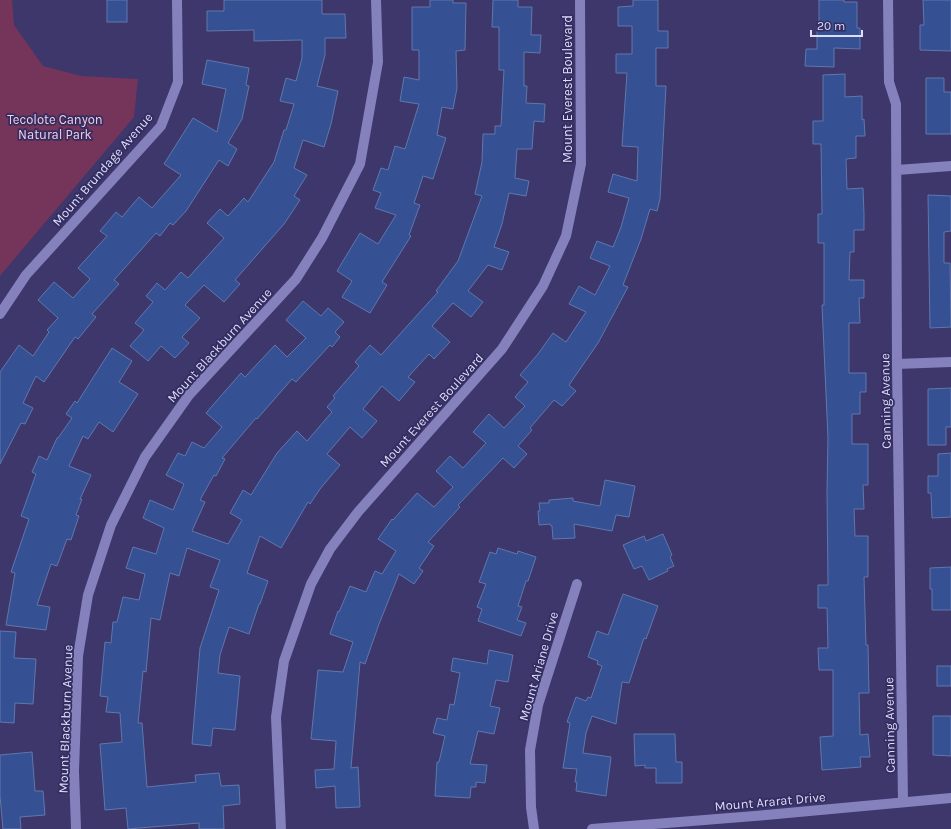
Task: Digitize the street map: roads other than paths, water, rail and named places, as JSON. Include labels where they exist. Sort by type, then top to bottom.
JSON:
[{"type":"street","name":"Mount Brundage Avenue","points":[[0,314],[26,275],[161,126],[178,82],[177,0]]},
{"type":"street","name":"Mount Blackburn Avenue","points":[[76,829],[74,771],[78,656],[88,595],[111,525],[144,457],[189,395],[296,279],[322,238],[360,164],[378,62],[376,0]]},
{"type":"street","name":"Mount Everest Boulevard","points":[[281,829],[276,717],[284,661],[311,584],[330,549],[358,512],[502,349],[543,286],[566,236],[581,164],[580,0]]},
{"type":"street","name":"Canning Avenue","points":[[888,0],[889,82],[896,104],[897,364],[902,802]]},
{"type":"street","points":[[897,170],[951,166]]},
{"type":"street","points":[[897,364],[951,362]]},
{"type":"street","name":"Mount Ariane Drive","points":[[534,829],[531,807],[530,750],[538,705],[577,584]]},
{"type":"street","name":"Mount Ararat Drive","points":[[592,829],[951,798]]},
{"type":"park label","name":"Tecolote Canyon Natural Park","points":[[55,126]]}]
